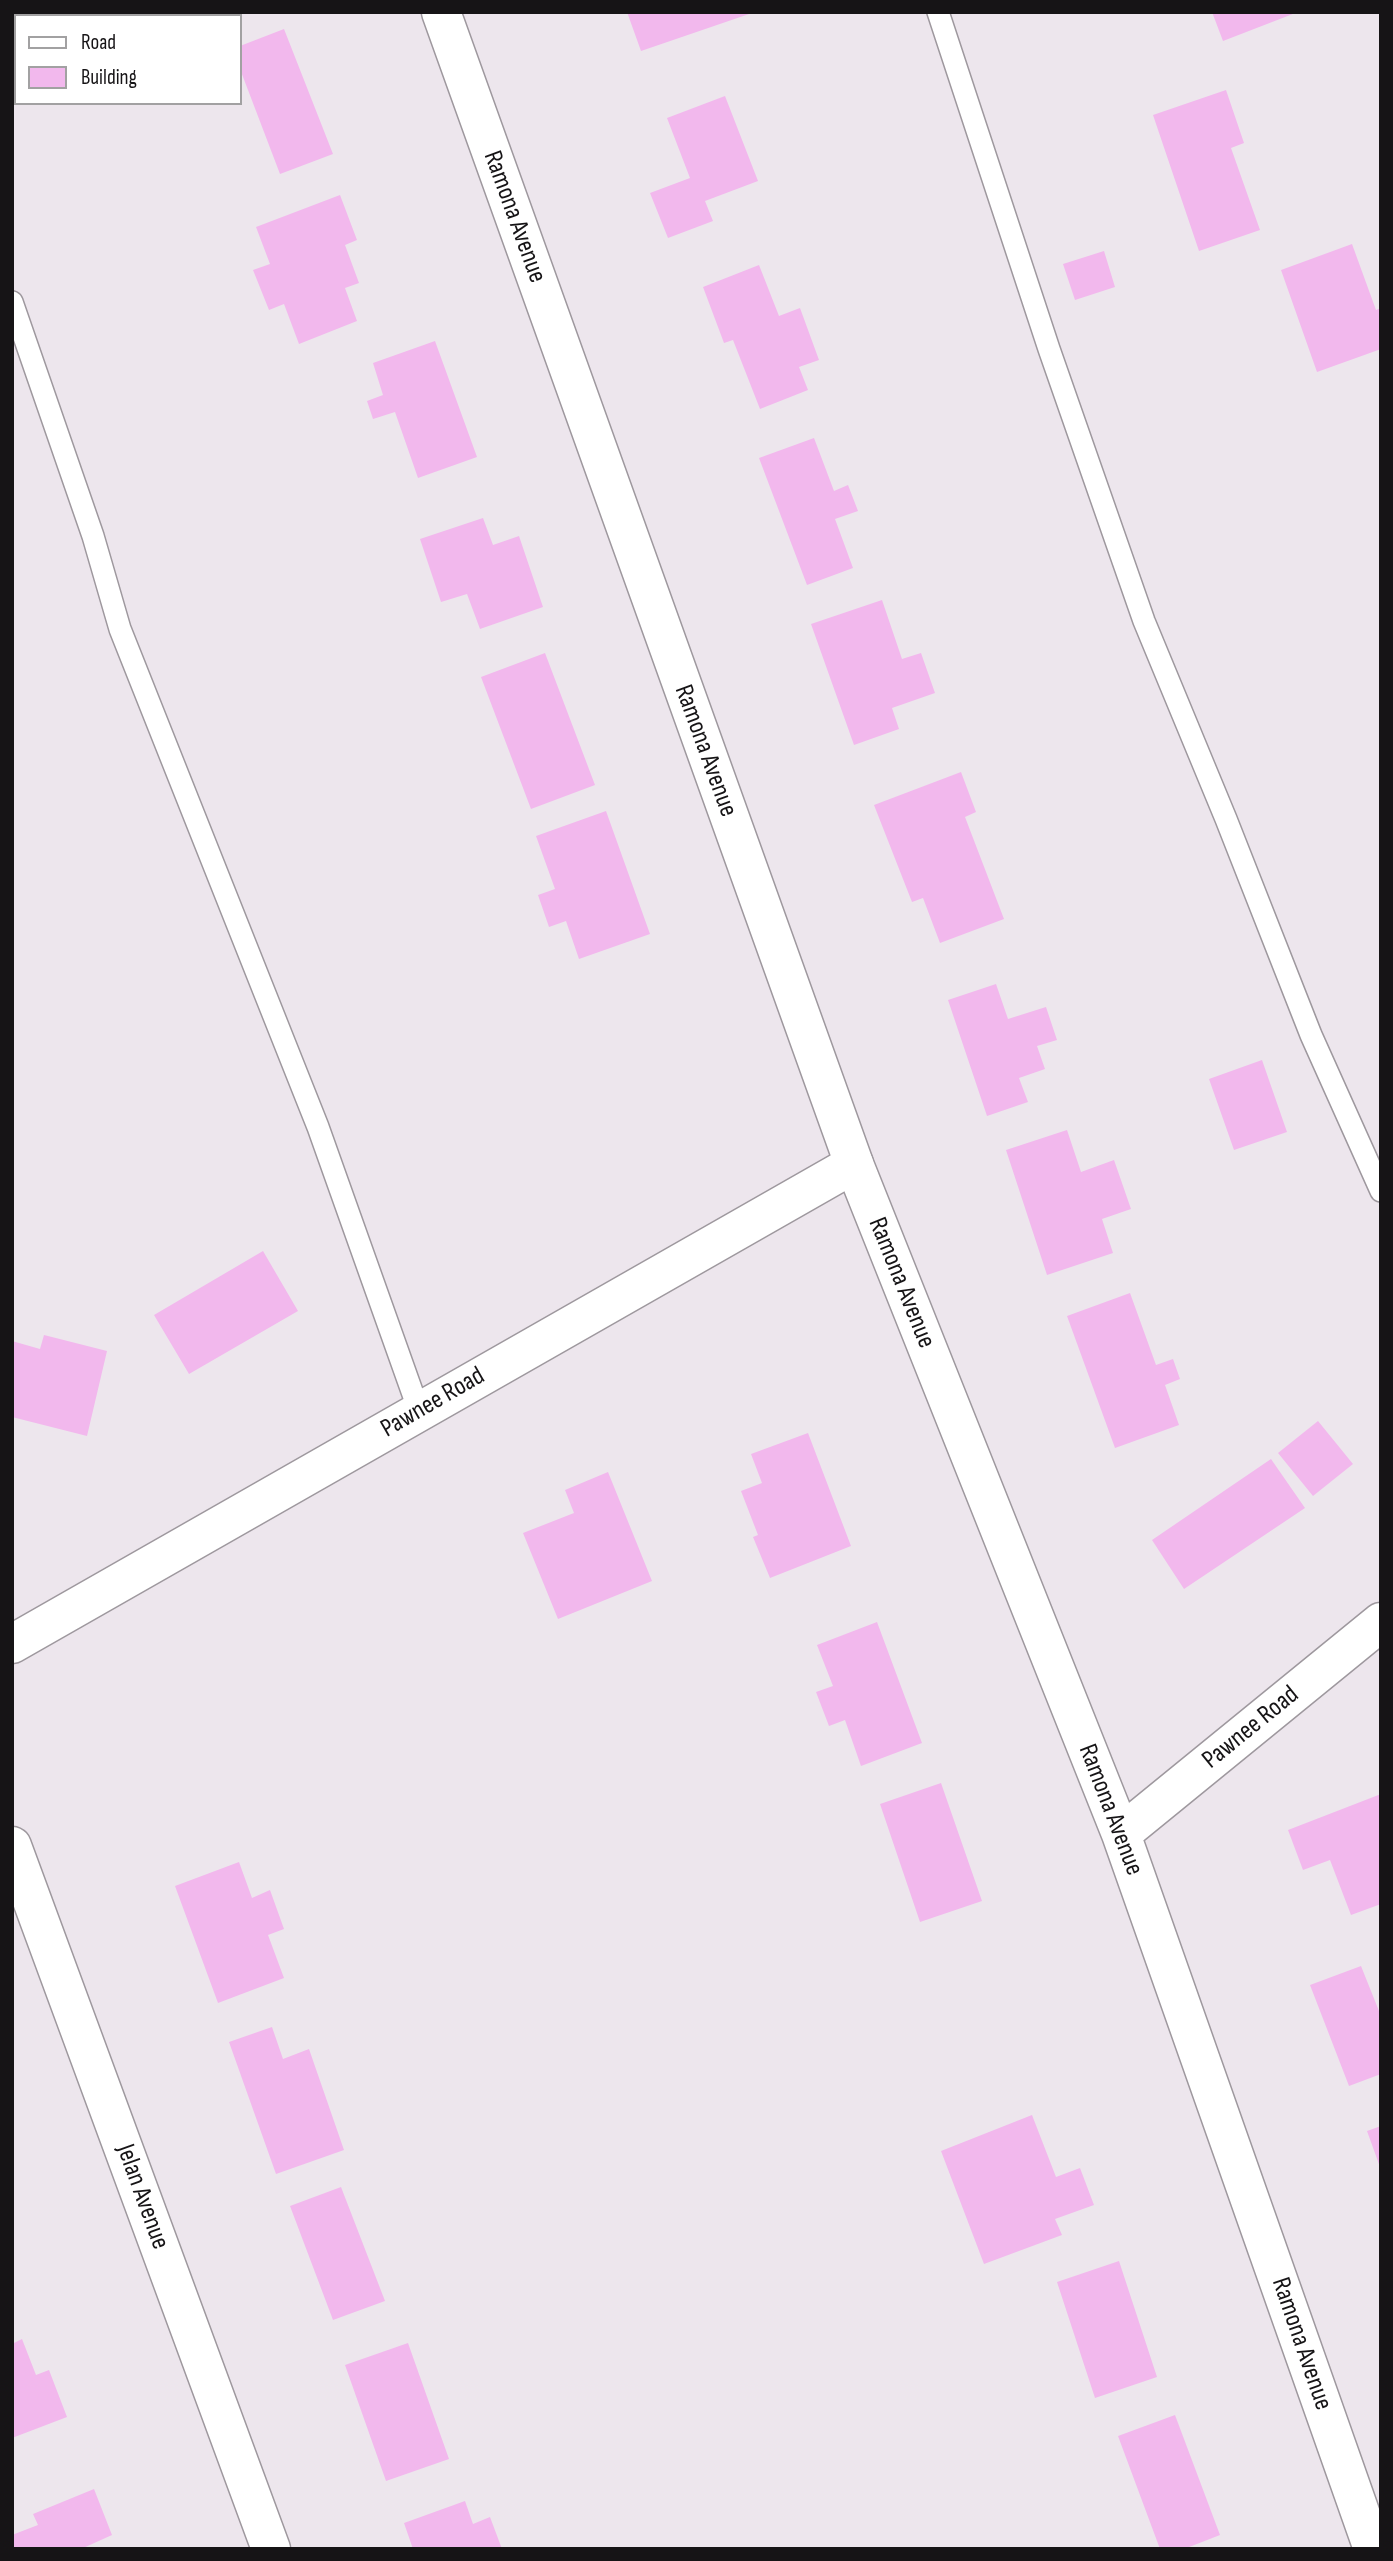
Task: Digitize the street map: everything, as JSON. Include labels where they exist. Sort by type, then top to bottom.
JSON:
[{"type":"street","name":"Ramona Avenue","points":[[441,12],[854,1164],[1121,1834],[1373,2549]]},
{"type":"street","name":"Pawnee Road","points":[[12,1644],[854,1164]]},
{"type":"street","name":"Pawnee Road","points":[[1121,1834],[1381,1622]]},
{"type":"street","name":"Jelan Avenue","points":[[12,1846],[271,2549]]},
{"type":"lane","points":[[938,12],[1049,349],[1144,621],[1311,1035],[1381,1191]]},
{"type":"lane","points":[[12,302],[93,536],[120,629],[318,1128],[419,1411]]},
{"type":"building","points":[[627,12],[752,12],[752,13],[641,51]]},
{"type":"building","points":[[1212,12],[1298,12],[1223,41]]},
{"type":"building","points":[[284,29],[333,154],[280,174],[242,74],[242,45]]},
{"type":"building","points":[[1226,90],[1244,143],[1231,148],[1260,230],[1199,251],[1153,115]]},
{"type":"building","points":[[725,96],[758,181],[705,201],[713,221],[668,238],[650,193],[690,178],[667,118]]},
{"type":"building","points":[[340,195],[357,240],[345,245],[359,283],[345,288],[357,321],[299,344],[284,304],[269,310],[253,270],[270,264],[256,227]]},
{"type":"building","points":[[1352,244],[1376,310],[1381,308],[1381,349],[1317,372],[1281,270]]},
{"type":"building","points":[[1104,251],[1115,287],[1075,300],[1063,264]]},
{"type":"building","points":[[759,265],[779,316],[800,308],[819,360],[799,367],[808,390],[760,409],[733,340],[724,343],[703,287]]},
{"type":"building","points":[[435,341],[477,457],[418,478],[395,412],[373,419],[367,401],[383,395],[373,363]]},
{"type":"building","points":[[814,438],[834,491],[848,485],[858,511],[835,519],[853,568],[807,585],[759,458]]},
{"type":"building","points":[[483,518],[493,545],[519,536],[543,607],[480,629],[467,594],[441,602],[420,539]]},
{"type":"building","points":[[882,600],[902,659],[921,653],[935,693],[892,708],[899,729],[854,745],[811,624]]},
{"type":"building","points":[[545,653],[595,785],[531,809],[481,677]]},
{"type":"building","points":[[961,772],[976,812],[965,817],[1004,919],[940,943],[923,898],[912,902],[874,805]]},
{"type":"building","points":[[606,811],[650,934],[579,959],[566,921],[549,927],[538,895],[555,889],[536,836]]},
{"type":"building","points":[[996,984],[1008,1019],[1046,1007],[1057,1040],[1037,1046],[1045,1069],[1019,1078],[1028,1102],[987,1116],[948,1000]]},
{"type":"building","points":[[1262,1060],[1287,1132],[1234,1150],[1209,1079]]},
{"type":"building","points":[[1067,1130],[1081,1172],[1114,1160],[1131,1209],[1102,1219],[1113,1253],[1047,1275],[1006,1150]]},
{"type":"building","points":[[263,1251],[298,1311],[189,1374],[154,1315]]},
{"type":"building","points":[[1130,1293],[1156,1365],[1173,1359],[1180,1379],[1165,1385],[1179,1425],[1115,1448],[1067,1316]]},
{"type":"building","points":[[44,1335],[107,1351],[87,1436],[12,1417],[12,1341],[40,1349]]},
{"type":"building","points":[[1318,1421],[1353,1464],[1313,1496],[1278,1453]]},
{"type":"building","points":[[808,1433],[851,1546],[770,1578],[753,1537],[758,1535],[741,1491],[762,1483],[751,1454]]},
{"type":"building","points":[[1271,1459],[1305,1508],[1184,1589],[1152,1540]]},
{"type":"building","points":[[608,1472],[652,1581],[558,1619],[523,1533],[574,1513],[565,1490]]},
{"type":"building","points":[[877,1622],[922,1743],[861,1766],[845,1720],[829,1726],[816,1692],[833,1686],[817,1645]]},
{"type":"building","points":[[941,1783],[982,1901],[920,1922],[880,1804]]},
{"type":"building","points":[[1381,1794],[1381,1904],[1351,1915],[1330,1860],[1303,1870],[1288,1830]]},
{"type":"building","points":[[239,1862],[252,1898],[270,1890],[284,1929],[268,1935],[284,1978],[218,2003],[175,1886]]},
{"type":"building","points":[[1361,1966],[1381,2016],[1381,2074],[1349,2086],[1310,1985]]},
{"type":"building","points":[[272,2027],[283,2059],[309,2049],[344,2150],[276,2174],[229,2042]]},
{"type":"building","points":[[1032,2115],[1056,2177],[1080,2168],[1094,2205],[1055,2219],[1062,2235],[984,2264],[941,2151]]},
{"type":"building","points":[[1381,2126],[1381,2167],[1380,2167],[1367,2131]]},
{"type":"building","points":[[341,2187],[385,2301],[333,2320],[290,2206]]},
{"type":"building","points":[[1119,2261],[1157,2377],[1095,2398],[1057,2282]]},
{"type":"building","points":[[22,2339],[36,2375],[49,2370],[67,2417],[12,2438],[12,2344]]},
{"type":"building","points":[[408,2343],[449,2459],[386,2481],[345,2365]]},
{"type":"building","points":[[1175,2415],[1220,2535],[1184,2549],[1160,2549],[1118,2436]]},
{"type":"building","points":[[94,2489],[112,2535],[81,2549],[12,2549],[12,2535],[38,2525],[33,2514]]},
{"type":"building","points":[[465,2501],[473,2524],[490,2517],[502,2549],[413,2549],[404,2523]]}]
